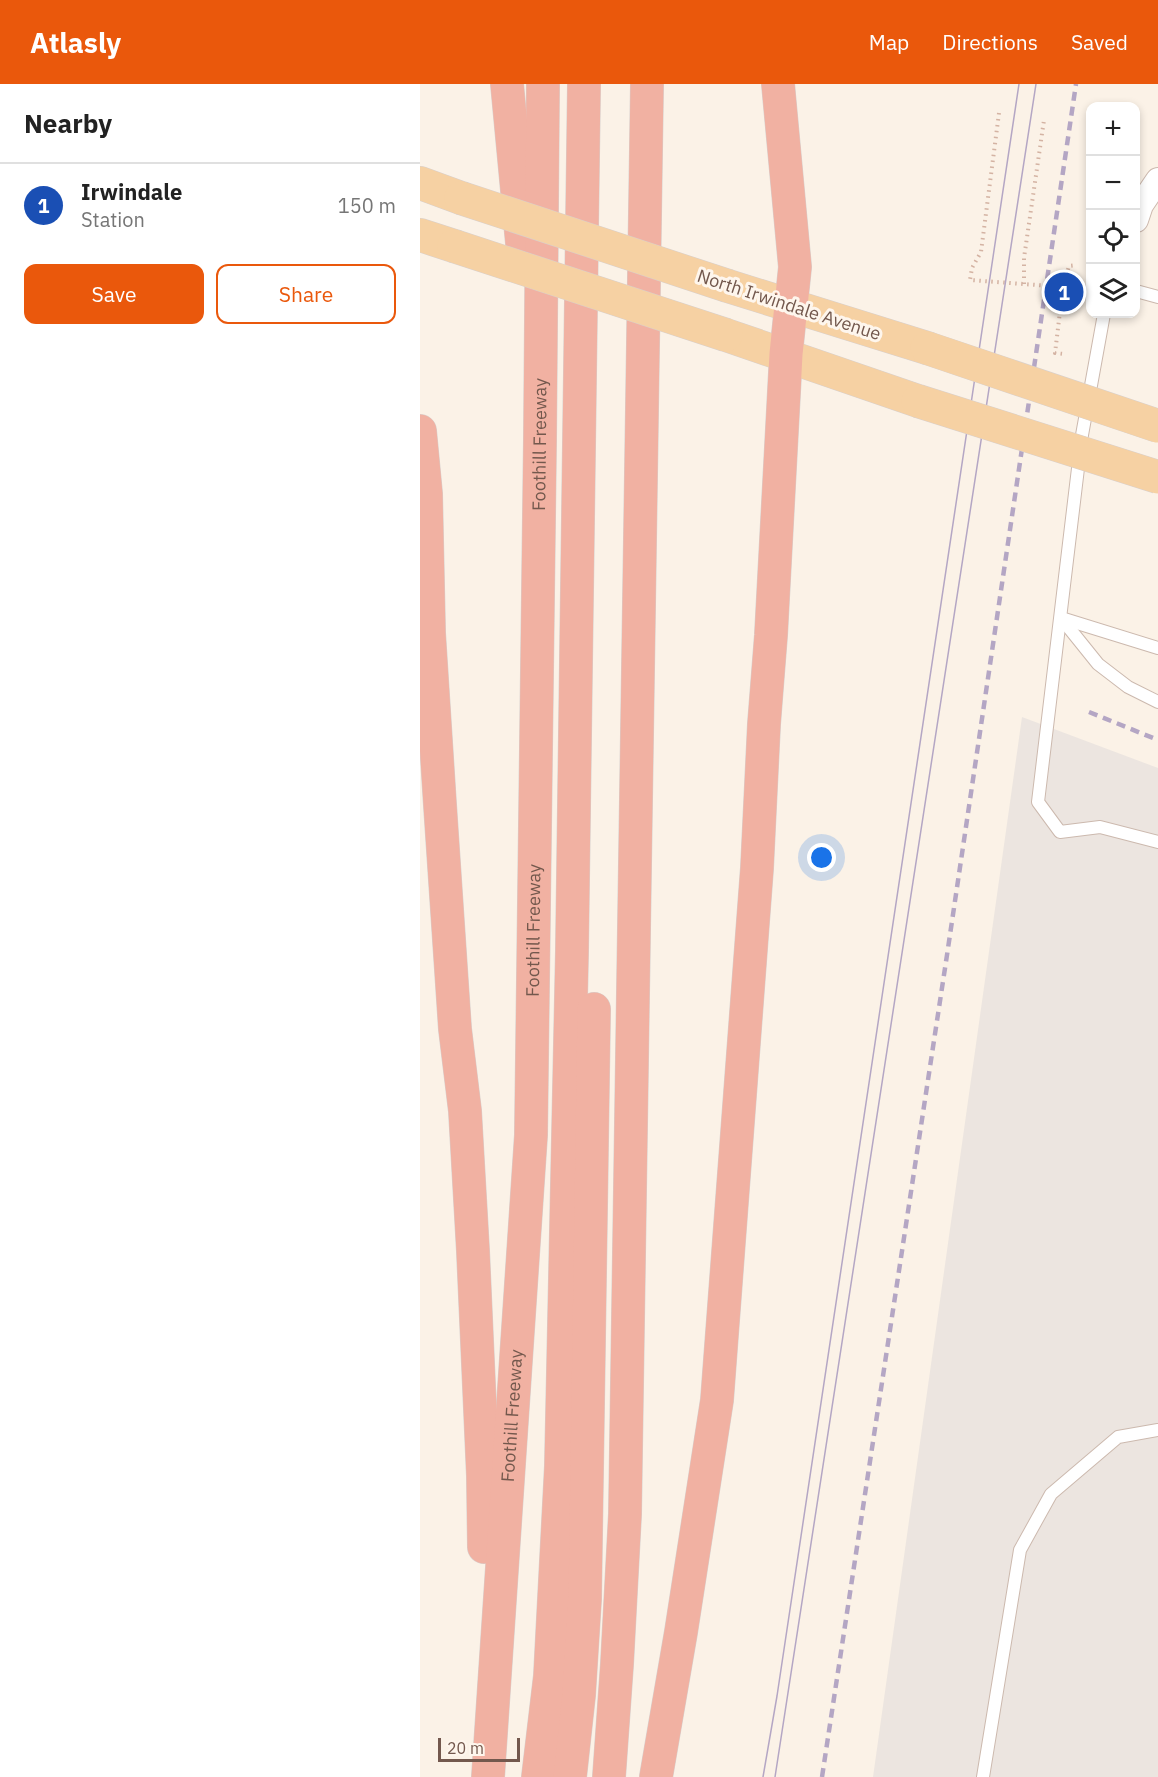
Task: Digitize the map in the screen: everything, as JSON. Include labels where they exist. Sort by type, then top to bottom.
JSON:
[{"type":"highway","points":[[507,84],[540,440]]},
{"type":"highway","name":"Foothill Freeway","points":[[487,1777],[531,1135],[543,84]]},
{"type":"highway","points":[[538,1777],[550,1676],[561,1466],[572,951],[584,84]]},
{"type":"highway","points":[[570,1777],[580,1684],[587,1519],[606,84]]},
{"type":"highway","points":[[609,1777],[625,1514],[647,84]]},
{"type":"highway","points":[[656,1777],[717,1400],[757,868],[786,354],[795,267],[778,84]]},
{"type":"highway","points":[[420,431],[426,494],[429,633],[441,828],[455,1029],[465,1111],[473,1251],[483,1476],[487,1777]]},
{"type":"main road","name":"North Irwindale Avenue","points":[[420,183],[728,286],[927,348],[1158,426]]},
{"type":"main road","points":[[420,235],[786,354],[918,401],[1158,477]]},
{"type":"street","points":[[1140,210],[1158,180]]},
{"type":"lane","points":[[1140,292],[1158,297]]},
{"type":"lane","points":[[1103,318],[1082,435],[1038,802],[1060,832],[1100,827],[1158,842]]},
{"type":"lane","points":[[1061,618],[1158,648]]},
{"type":"lane","points":[[1061,618],[1098,664],[1128,687],[1158,702]]},
{"type":"lane","points":[[983,1777],[1020,1550],[1051,1494],[1118,1437],[1158,1430]]},
{"type":"path","points":[[999,113],[981,252],[972,267],[970,280],[1063,287]]},
{"type":"path","points":[[1024,284],[1024,258],[1044,120]]},
{"type":"path","points":[[1064,354],[1055,353],[1063,287],[1069,266],[1077,265]]},
{"type":"shaded area","points":[[1022,717],[1158,768],[1158,1777],[873,1777]]},
{"type":"tram line","points":[[763,1777],[1019,84]]},
{"type":"tram line","points":[[775,1777],[1036,84]]},
{"type":"railway","points":[[822,1777],[1076,84]]},
{"type":"railway","points":[[1089,712],[1158,740]]},
{"type":"place","name":"Irwindale","points":[[1064,292]]}]
